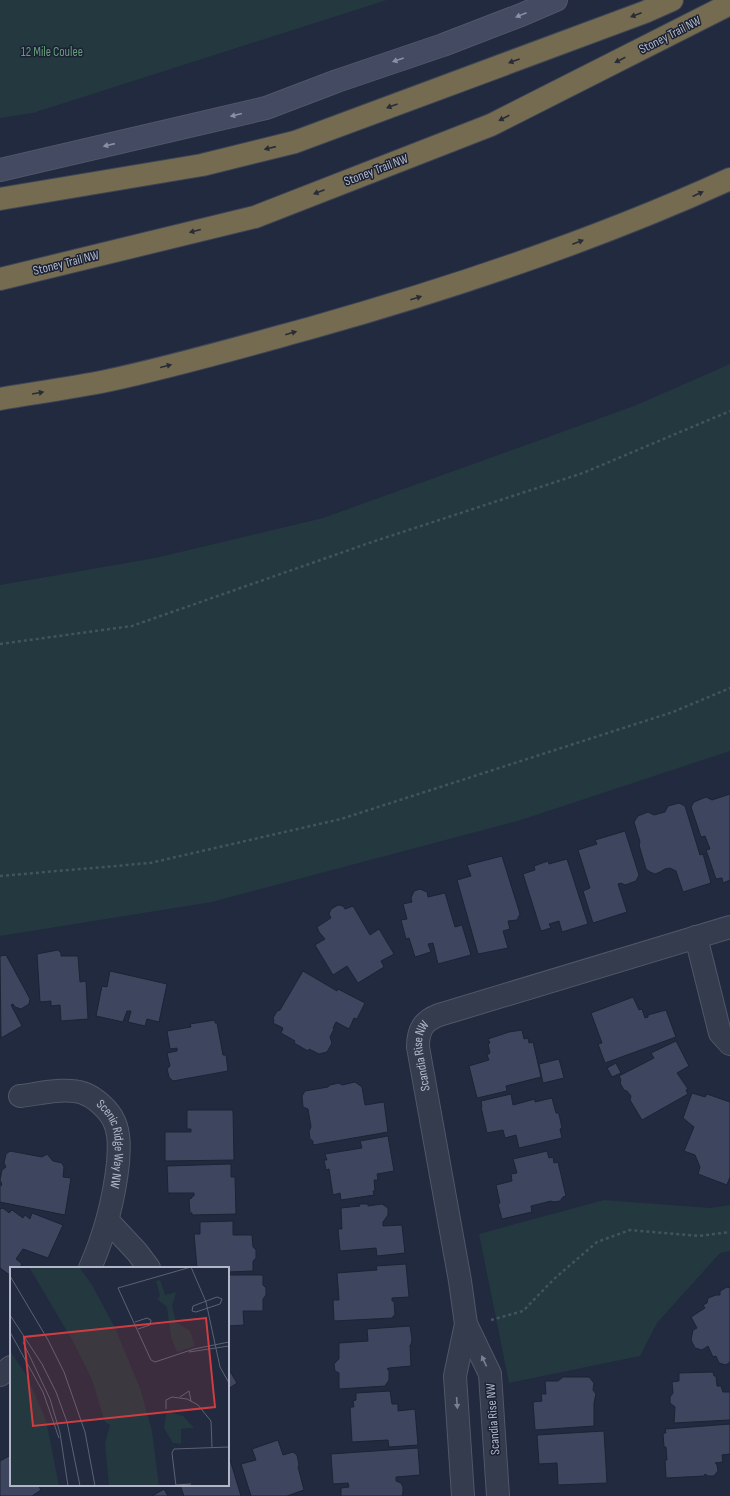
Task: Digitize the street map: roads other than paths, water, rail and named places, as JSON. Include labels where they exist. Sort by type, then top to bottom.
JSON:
[{"type":"highway","points":[[0,199],[202,165],[295,142],[623,20],[672,0]]},
{"type":"highway","name":"Stoney Trail NW","points":[[0,279],[255,217],[491,125],[730,4]]},
{"type":"highway","points":[[0,400],[106,381],[232,350],[407,301],[541,256],[687,199],[730,179]]},
{"type":"street","points":[[0,170],[266,108],[337,81],[450,42],[556,0]]},
{"type":"street","name":"Scandia Rise NW","points":[[498,1496],[490,1374],[466,1324],[460,1281],[418,1046],[418,1034],[424,1024],[432,1017],[730,927]]},
{"type":"street","points":[[696,937],[720,1033],[730,1044]]},
{"type":"street","name":"Scenic Ridge Way NW","points":[[20,1096],[67,1090],[83,1093],[105,1108],[114,1121],[118,1135],[118,1155],[113,1199],[108,1221],[90,1267]]},
{"type":"street","points":[[108,1221],[148,1267]]},
{"type":"street","name":"Scandia Rise NW","points":[[463,1496],[455,1376],[466,1324]]},
{"type":"street","points":[[0,1375],[10,1368]]},
{"type":"park label","name":"12 Mile Coulee","points":[[52,52]]}]
